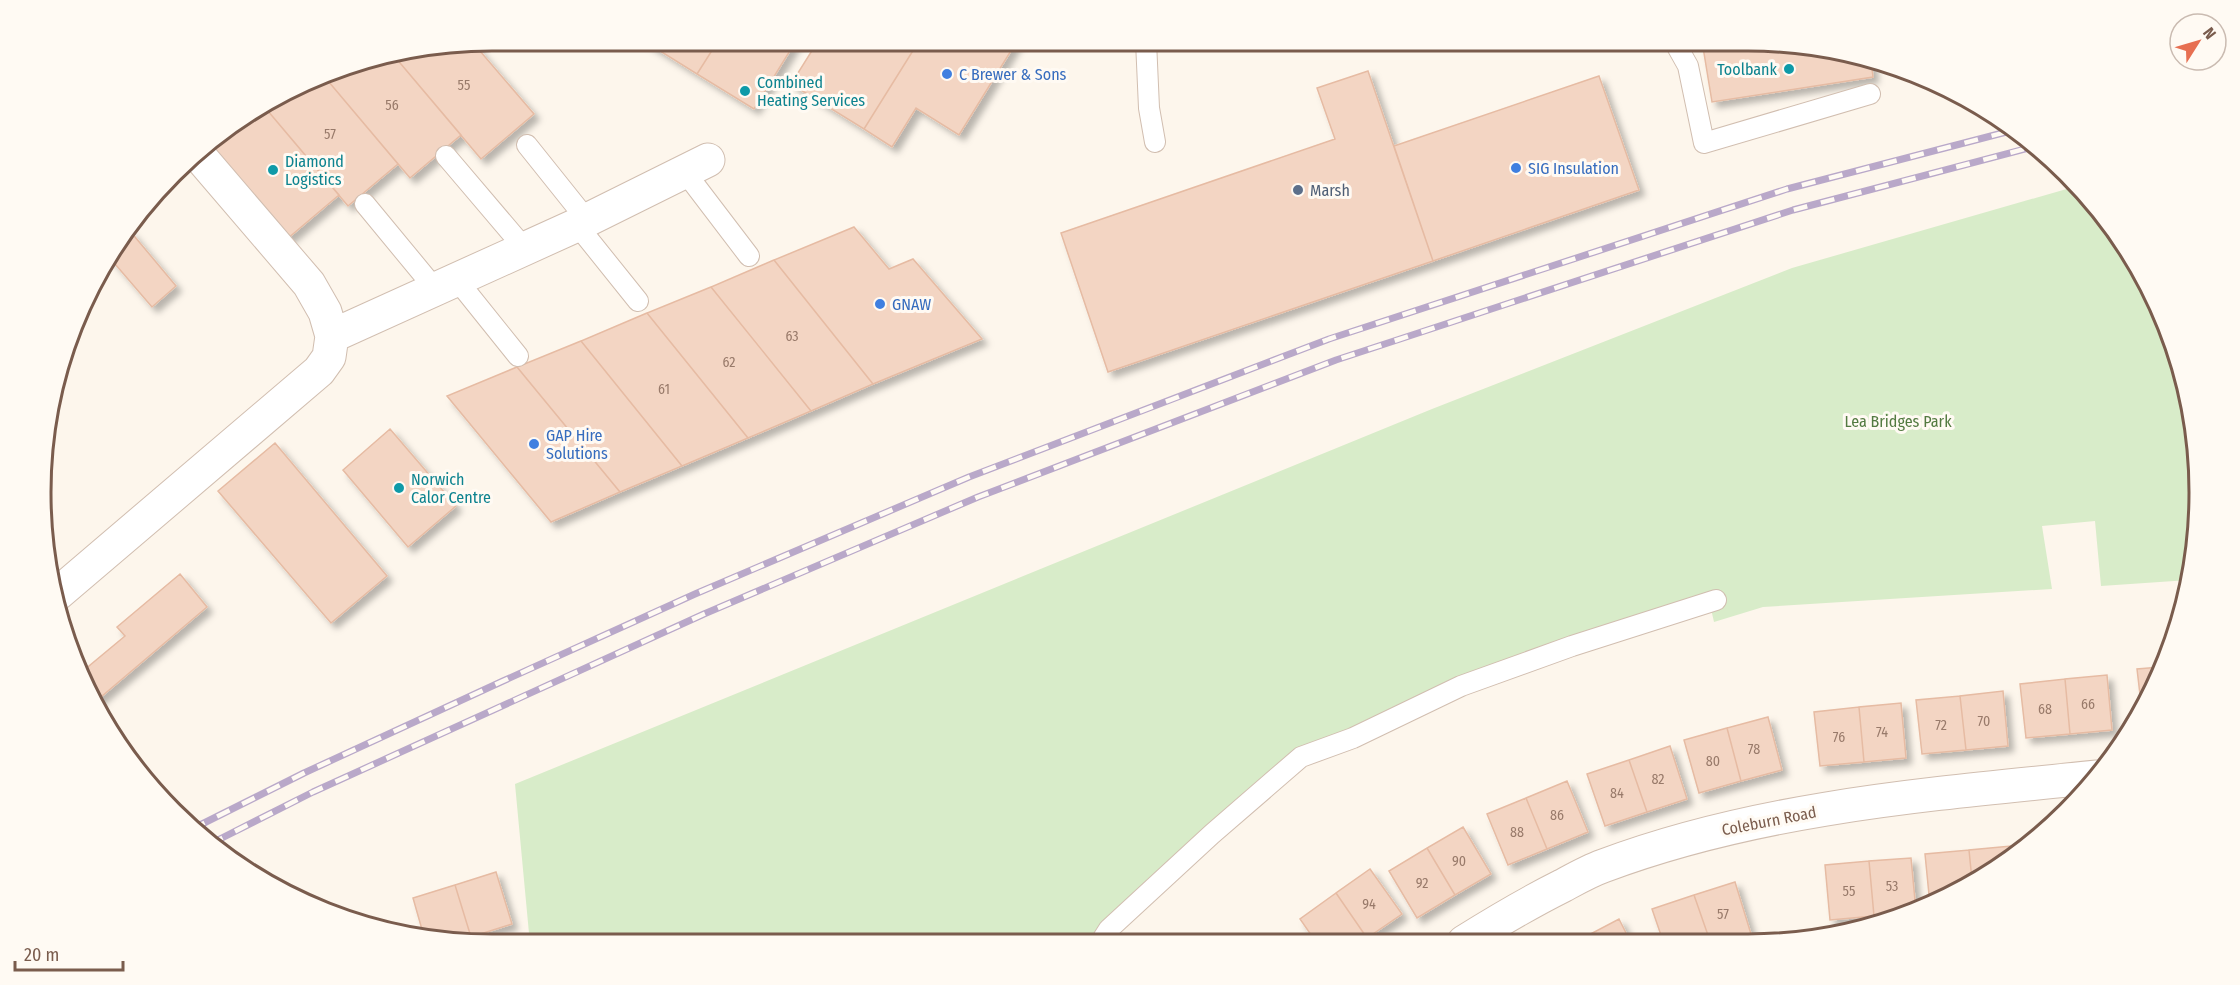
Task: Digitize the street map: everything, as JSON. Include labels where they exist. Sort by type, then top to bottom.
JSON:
[{"type":"street","points":[[62,590],[319,371],[328,357],[332,336],[325,312],[309,284],[203,160]]},
{"type":"street","points":[[332,336],[525,249],[696,166]]},
{"type":"street","name":"Coleburn Road","points":[[1477,934],[1518,908],[1600,867],[1678,840],[1772,819],[1868,803],[2084,779]]},
{"type":"lane","points":[[1146,51],[1149,108],[1155,142]]},
{"type":"lane","points":[[1680,51],[1688,66],[1704,143],[1870,94]]},
{"type":"lane","points":[[526,145],[638,301]]},
{"type":"lane","points":[[446,156],[525,249]]},
{"type":"lane","points":[[696,166],[749,256]]},
{"type":"lane","points":[[365,204],[518,356]]},
{"type":"lane","points":[[1106,934],[1212,834],[1301,757],[1353,738],[1461,686],[1572,646],[1716,600]]},
{"type":"green space","name":"Lea Bridges Park","points":[[2068,189],[2098,224],[2130,272],[2155,324],[2174,378],[2185,435],[2189,492],[2181,581],[2101,586],[2095,521],[2042,526],[2052,589],[1763,607],[1714,622],[1709,600],[1283,764],[1100,924],[1093,934],[529,934],[515,784],[1432,409],[1792,268]]},
{"type":"building","points":[[480,51],[534,114],[481,159],[398,61]]},
{"type":"building","points":[[660,51],[712,51],[697,74]]},
{"type":"building","name":"Combined Heating Services","points":[[712,51],[790,51],[754,109],[697,74]]},
{"type":"building","points":[[812,51],[913,51],[864,129],[791,84]]},
{"type":"building","name":"C Brewer & Sons","points":[[913,51],[1011,51],[959,135],[916,108],[892,147],[864,129]]},
{"type":"building","name":"Toolbank","points":[[1704,51],[1776,52],[1805,55],[1834,59],[1872,69],[1873,77],[1712,102]]},
{"type":"building","points":[[398,61],[461,135],[410,178],[330,83],[351,74]]},
{"type":"building","name":"Marsh","points":[[1368,71],[1433,261],[1108,372],[1061,233],[1335,139],[1317,88]]},
{"type":"building","name":"SIG Insulation","points":[[1599,76],[1639,190],[1433,261],[1394,146]]},
{"type":"building","points":[[330,83],[398,164],[348,206],[269,112]]},
{"type":"building","name":"Diamond Logistics","points":[[269,112],[339,195],[287,239],[213,151],[247,125]]},
{"type":"building","name":"GNAW","points":[[854,227],[889,269],[913,259],[982,339],[873,384],[774,260]]},
{"type":"building","points":[[134,235],[176,286],[152,307],[115,264]]},
{"type":"building","points":[[774,260],[873,384],[811,411],[711,287]]},
{"type":"building","points":[[711,287],[811,411],[748,438],[647,313]]},
{"type":"building","points":[[647,313],[748,438],[682,466],[581,341]]},
{"type":"building","points":[[581,341],[682,466],[620,492],[517,367]]},
{"type":"building","name":"GAP Hire Solutions","points":[[517,367],[620,492],[551,522],[447,396]]},
{"type":"building","name":"Norwich Calor Centre","points":[[390,429],[456,506],[408,547],[343,470]]},
{"type":"building","points":[[275,443],[387,576],[331,623],[218,491]]},
{"type":"building","points":[[180,574],[207,607],[101,697],[88,667],[125,636],[117,627]]},
{"type":"building","points":[[2152,668],[2140,694],[2137,669]]},
{"type":"building","points":[[2107,675],[2112,730],[2070,734],[2065,679]]},
{"type":"building","points":[[2065,679],[2070,734],[2026,738],[2020,684]]},
{"type":"building","points":[[2003,691],[2008,746],[1966,750],[1960,696]]},
{"type":"building","points":[[1960,696],[1966,750],[1922,754],[1916,700]]},
{"type":"building","points":[[1901,703],[1906,758],[1864,762],[1859,707]]},
{"type":"building","points":[[1859,707],[1864,762],[1820,766],[1814,712]]},
{"type":"building","points":[[1768,717],[1782,770],[1741,781],[1727,728]]},
{"type":"building","points":[[1727,728],[1741,781],[1699,793],[1684,740]]},
{"type":"building","points":[[1670,746],[1687,799],[1647,812],[1629,760]]},
{"type":"building","points":[[1629,760],[1647,812],[1605,826],[1587,774]]},
{"type":"building","points":[[1567,781],[1588,832],[1547,849],[1526,798]]},
{"type":"building","points":[[1526,798],[1547,849],[1508,865],[1487,814]]},
{"type":"building","points":[[1463,827],[1491,874],[1455,895],[1427,848]]},
{"type":"building","points":[[2011,846],[2011,847],[1971,873],[1969,850]]},
{"type":"building","points":[[1427,848],[1455,895],[1417,918],[1389,871]]},
{"type":"building","points":[[1969,850],[1971,873],[1929,894],[1925,854]]},
{"type":"building","points":[[1911,858],[1915,900],[1874,915],[1869,861]]},
{"type":"building","points":[[1869,861],[1874,915],[1830,920],[1825,865]]},
{"type":"building","points":[[1370,869],[1402,914],[1373,934],[1364,934],[1336,893]]},
{"type":"building","points":[[496,872],[512,924],[482,934],[470,933],[455,885]]},
{"type":"building","points":[[1735,882],[1751,934],[1708,934],[1694,895]]},
{"type":"building","points":[[455,885],[470,933],[422,928],[413,898]]},
{"type":"building","points":[[1336,893],[1364,934],[1310,934],[1300,919]]},
{"type":"building","points":[[1694,895],[1708,934],[1661,934],[1652,909]]},
{"type":"building","points":[[1619,919],[1626,934],[1590,934]]},
{"type":"railway","points":[[201,824],[304,773],[695,594],[969,477],[1329,339],[1787,189],[2003,133]]},
{"type":"railway","points":[[219,839],[313,792],[704,614],[978,497],[1336,360],[1793,210],[2025,149]]},
{"type":"place","name":"Toolbank","points":[[1789,69]]},
{"type":"place","name":"C Brewer & Sons","points":[[947,74]]},
{"type":"place","name":"Combined Heating Services","points":[[745,91]]},
{"type":"place","name":"SIG Insulation","points":[[1516,168]]},
{"type":"place","name":"Diamond Logistics","points":[[273,170]]},
{"type":"place","name":"Marsh","points":[[1298,190]]},
{"type":"place","name":"GNAW","points":[[880,304]]},
{"type":"place","name":"GAP Hire Solutions","points":[[534,444]]},
{"type":"place","name":"Norwich Calor Centre","points":[[399,488]]}]
